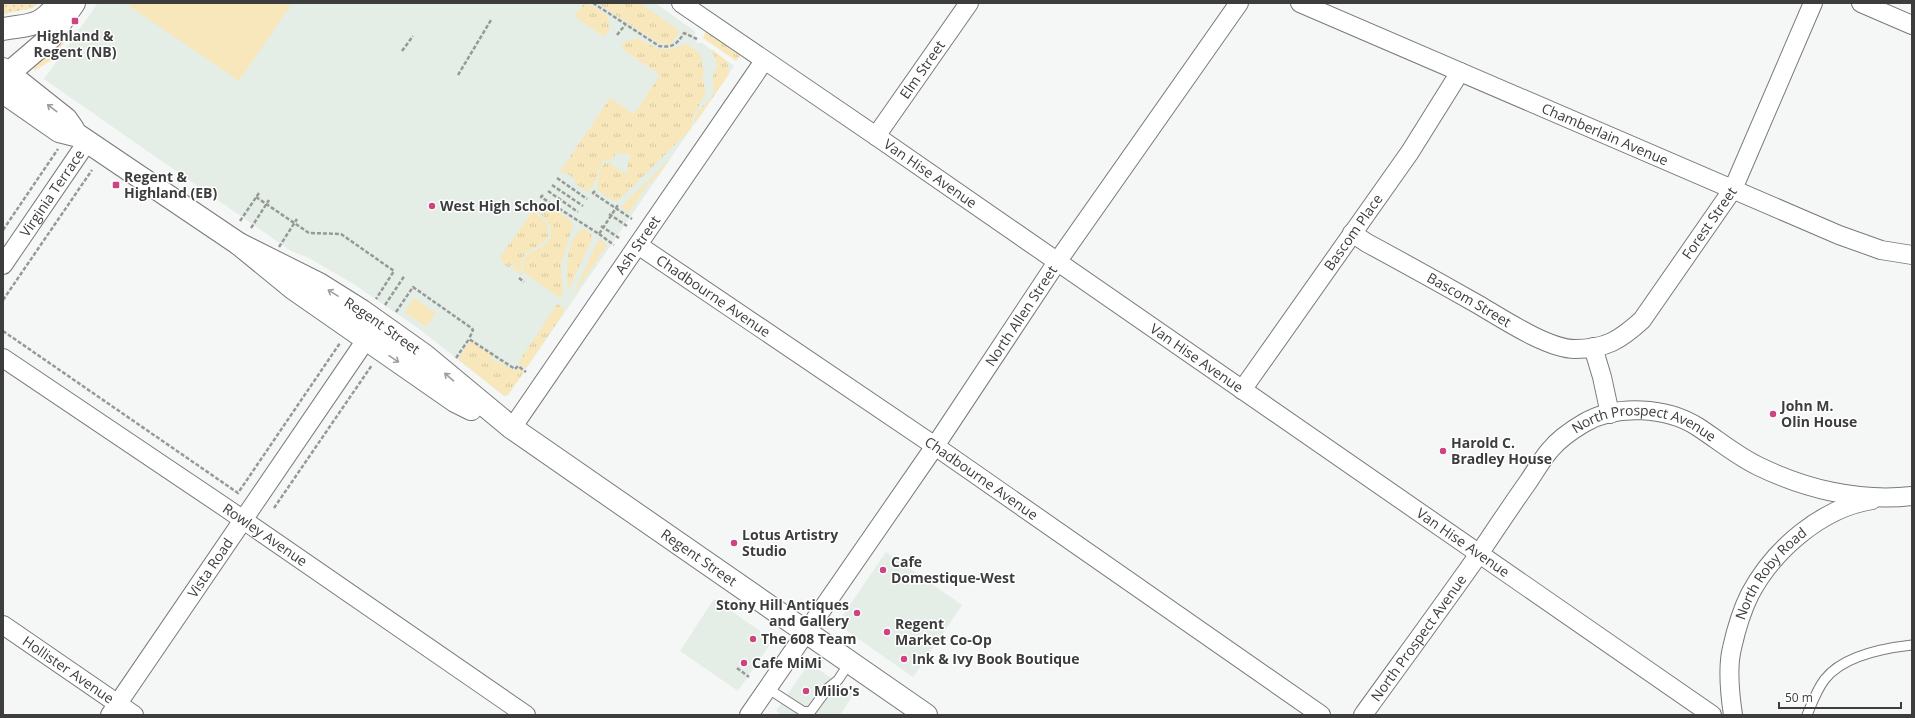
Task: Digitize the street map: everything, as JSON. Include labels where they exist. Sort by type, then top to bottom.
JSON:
[{"type":"main road","points":[[3,29],[28,26],[41,21],[59,3]]},
{"type":"main road","points":[[5,77],[50,38],[74,3]]},
{"type":"main road","name":"Regent Street","points":[[5,77],[66,118],[83,139],[245,236],[294,289],[376,324],[455,401],[512,428],[926,715]]},
{"type":"street","name":"Elm Street","points":[[876,136],[969,3]]},
{"type":"street","name":"North Allen Street","points":[[749,715],[935,446],[1057,262],[1239,3]]},
{"type":"street","name":"Chamberlain Avenue","points":[[1300,3],[1839,235],[1881,250],[1912,256]]},
{"type":"street","name":"Forest Street","points":[[1593,347],[1608,344],[1625,336],[1642,320],[1733,189],[1813,3]]},
{"type":"street","points":[[1861,3],[1912,25]]},
{"type":"street","name":"Van Hise Avenue","points":[[690,5],[764,60],[1712,715]]},
{"type":"street","name":"Ash Street","points":[[512,428],[764,60]]},
{"type":"street","name":"Bascom Place","points":[[1242,390],[1410,152],[1460,72]]},
{"type":"street","name":"Virginia Terrace","points":[[3,265],[83,139]]},
{"type":"street","name":"Bascom Street","points":[[1352,233],[1367,243],[1515,326],[1553,345],[1574,349],[1593,347]]},
{"type":"street","name":"Chadbourne Avenue","points":[[638,245],[935,446],[1321,715]]},
{"type":"street","name":"Vista Road","points":[[114,709],[376,324]]},
{"type":"street","points":[[1593,347],[1602,377],[1610,414]]},
{"type":"street","name":"Rowley Avenue","points":[[3,358],[243,520],[526,715]]},
{"type":"street","name":"North Prospect Avenue","points":[[1363,715],[1550,450],[1571,431],[1586,422],[1632,409],[1677,417],[1698,427],[1758,466],[1798,483],[1820,490],[1851,495],[1894,497],[1912,496]]},
{"type":"street","name":"North Roby Road","points":[[1733,715],[1730,698],[1731,650],[1745,605],[1766,568],[1785,548],[1810,527],[1838,511],[1869,501],[1894,497]]},
{"type":"street","name":"Hollister Avenue","points":[[3,625],[114,709],[134,715]]},
{"type":"lane","points":[[1807,715],[1825,680],[1830,674],[1849,662],[1881,649],[1912,645]]},
{"type":"lane","points":[[767,688],[804,712],[811,711],[828,688],[838,680],[850,662]]},
{"type":"path","points":[[593,3],[659,46],[675,45],[684,33],[697,39]]},
{"type":"path","points":[[458,75],[491,20]]},
{"type":"path","points":[[617,35],[625,25]]},
{"type":"path","points":[[402,51],[412,36]]},
{"type":"path","points":[[3,230],[59,147]]},
{"type":"path","points":[[3,300],[92,170]]},
{"type":"path","points":[[557,178],[588,199]]},
{"type":"path","points":[[552,185],[583,206]]},
{"type":"path","points":[[548,192],[578,212]]},
{"type":"path","points":[[240,221],[259,193]]},
{"type":"path","points":[[593,193],[632,220]]},
{"type":"path","points":[[543,195],[541,197],[614,245]]},
{"type":"path","points":[[256,197],[309,233],[341,234],[394,271],[376,298]]},
{"type":"path","points":[[245,236],[269,200]]},
{"type":"path","points":[[599,234],[602,226],[618,205]]},
{"type":"path","points":[[611,214],[627,226]]},
{"type":"path","points":[[279,247],[297,219]]},
{"type":"path","points":[[602,226],[619,238]]},
{"type":"path","points":[[376,324],[405,275]]},
{"type":"path","points":[[519,278],[524,282]]},
{"type":"path","points":[[397,311],[413,287],[470,327],[473,330],[457,357]]},
{"type":"path","points":[[3,331],[238,493],[341,341]]},
{"type":"path","points":[[469,339],[515,370],[518,366],[526,372]]},
{"type":"path","points":[[273,509],[374,363]]},
{"type":"path","points":[[737,668],[750,677]]},
{"type":"shaded area","name":"West High School","points":[[98,3],[655,3],[696,32],[694,35],[697,43],[702,43],[734,66],[508,395],[504,396],[422,331],[352,283],[307,257],[291,251],[44,79]]},
{"type":"shaded area","points":[[886,552],[962,605],[913,677],[837,624]]},
{"type":"shaded area","points":[[714,599],[773,640],[738,691],[680,651]]},
{"type":"shaded area","points":[[811,664],[854,694],[840,715],[782,715],[776,711],[806,668]]},
{"type":"green space","points":[[3,3],[38,3],[33,8],[3,14]]},
{"type":"green space","points":[[125,3],[292,3],[239,81]]},
{"type":"green space","points":[[585,3],[588,3],[608,16],[610,29],[604,37],[574,16]]},
{"type":"green space","points":[[597,3],[640,3],[681,32],[677,34],[671,44],[659,43]]},
{"type":"green space","points":[[706,31],[740,56],[736,61],[703,38]]},
{"type":"green space","points":[[63,35],[68,37],[52,60],[34,71],[33,63]]},
{"type":"green space","points":[[638,38],[661,49],[672,49],[682,46],[685,43],[698,52],[701,57],[704,73],[702,78],[706,92],[693,117],[691,129],[619,200],[613,201],[609,196],[608,198],[598,190],[599,175],[605,162],[613,163],[612,167],[616,167],[621,173],[624,170],[625,174],[629,172],[627,168],[629,159],[632,157],[628,154],[620,154],[619,152],[615,154],[614,159],[603,160],[594,184],[587,192],[575,183],[575,179],[565,172],[561,174],[561,170],[610,98],[634,114],[660,75],[621,48],[626,41]]},
{"type":"green space","points":[[711,49],[727,61],[729,74],[694,125],[694,120],[698,112],[714,94],[713,75],[718,65]]},
{"type":"green space","points":[[671,158],[651,184],[649,182],[629,213],[621,207]]},
{"type":"green space","points":[[539,202],[544,202],[570,220],[573,225],[561,264],[563,295],[560,298],[523,271],[523,264],[527,255],[541,247],[549,240],[551,231],[550,226],[538,212],[536,214],[547,223],[548,236],[540,245],[530,250],[522,258],[522,274],[512,269],[514,265],[512,264],[509,268],[504,264],[500,257]]},
{"type":"green space","points":[[585,229],[591,234],[592,239],[568,291],[567,267],[569,251],[575,236],[580,230]]},
{"type":"green space","points":[[599,239],[607,245],[572,297]]},
{"type":"green space","points":[[414,298],[436,313],[426,327],[405,312]]},
{"type":"green space","points":[[557,304],[564,308],[563,314],[526,368],[518,363]]},
{"type":"green space","points":[[470,341],[493,356],[491,359],[499,364],[500,362],[514,371],[518,368],[524,372],[508,395],[504,396],[458,359]]},
{"type":"place","name":"Highland & Regent (NB)","points":[[75,21]]},
{"type":"place","name":"Regent & Highland (EB)","points":[[116,185]]},
{"type":"place","name":"West High School","points":[[432,206]]},
{"type":"place","name":"John M. Olin House","points":[[1773,414]]},
{"type":"place","name":"Harold C. Bradley House","points":[[1443,451]]},
{"type":"place","name":"Lotus Artistry Studio","points":[[734,543]]},
{"type":"place","name":"Cafe Domestique-West","points":[[883,570]]},
{"type":"place","name":"Stony Hill Antiques and Gallery","points":[[857,613]]},
{"type":"place","name":"Regent Market Co-Op","points":[[887,632]]},
{"type":"place","name":"The 608 Team","points":[[753,639]]},
{"type":"place","name":"Ink & Ivy Book Boutique","points":[[904,659]]},
{"type":"place","name":"Cafe MiMi","points":[[744,663]]},
{"type":"place","name":"Milio's","points":[[806,691]]}]
